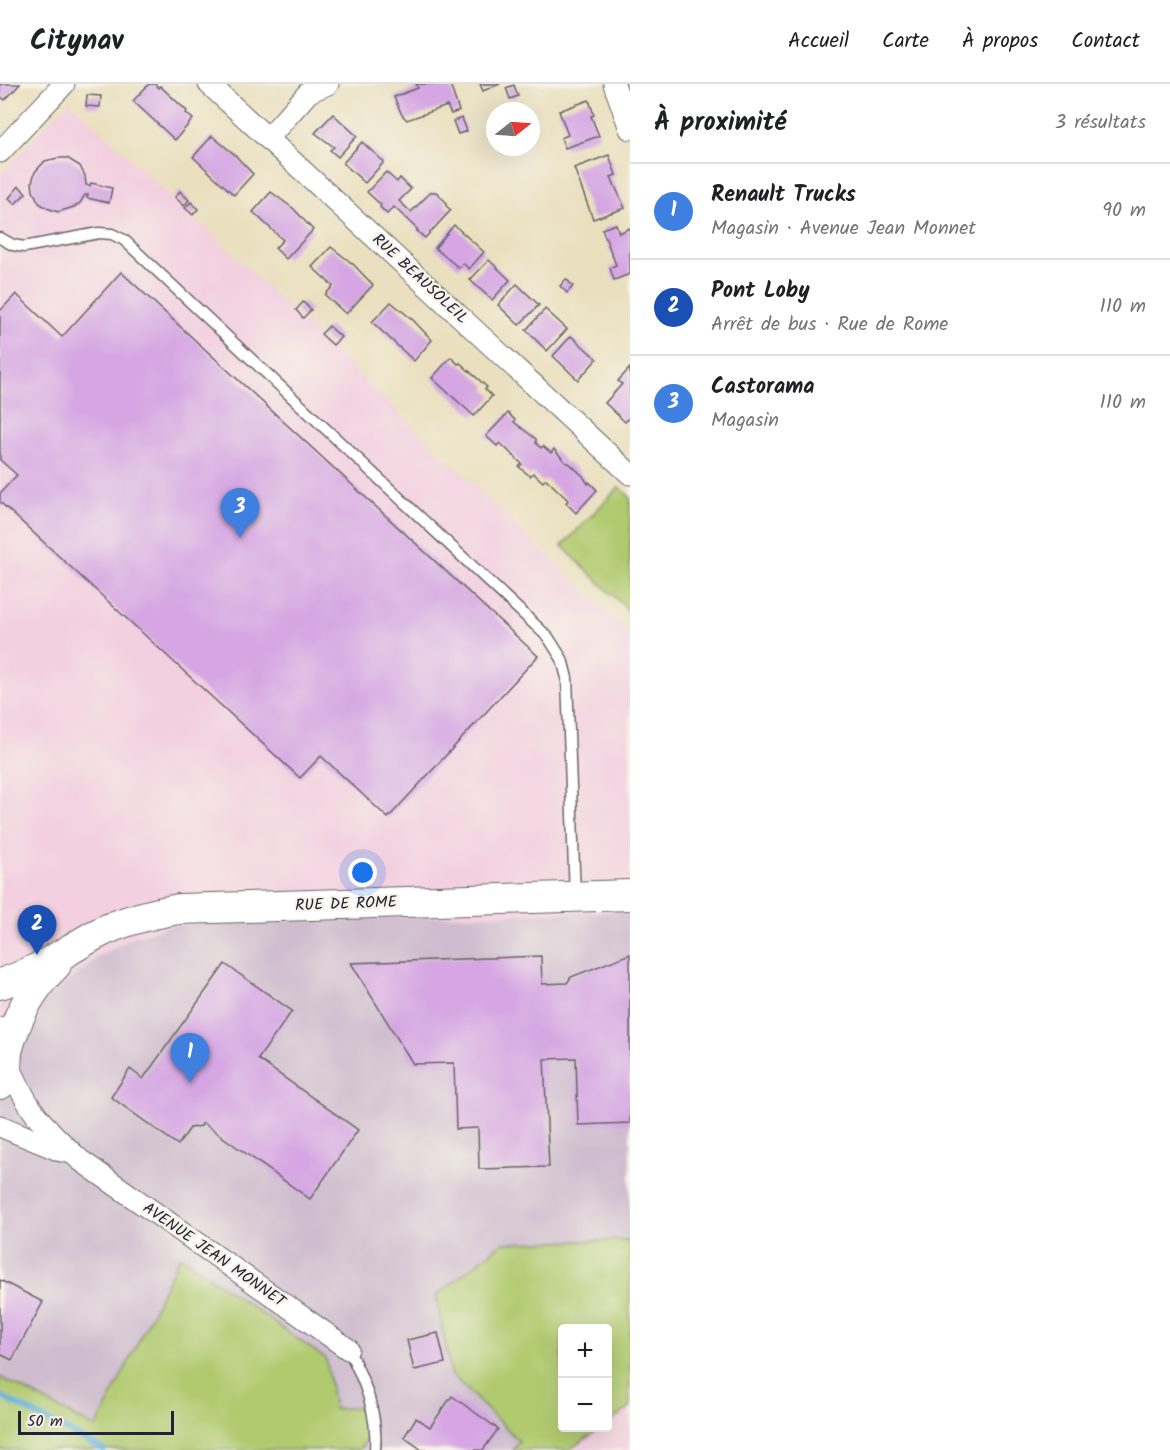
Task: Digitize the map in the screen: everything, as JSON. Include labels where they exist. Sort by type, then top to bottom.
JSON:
[{"type":"street","points":[[0,152],[64,84]]},
{"type":"street","name":"RUE BEAUSOLEIL","points":[[209,84],[628,470]]},
{"type":"street","points":[[268,138],[309,92],[328,84]]},
{"type":"street","points":[[614,84],[630,129]]},
{"type":"street","name":"RUE DE ROME","points":[[0,984],[37,969],[95,935],[124,922],[144,915],[179,909],[630,895]]},
{"type":"street","name":"RUE DE ROME","points":[[4,1055],[27,999],[45,975],[71,950]]},
{"type":"street","name":"AVENUE JEAN MONNET","points":[[4,1055],[32,1112],[43,1126],[80,1160],[348,1349]]},
{"type":"street","name":"AVENUE JEAN MONNET","points":[[0,1126],[36,1139],[80,1160]]},
{"type":"lane","points":[[0,238],[19,247],[99,233],[112,234],[124,240],[548,637],[562,659],[567,678],[575,897]]},
{"type":"lane","points":[[348,1349],[368,1391],[375,1428],[375,1450]]},
{"type":"shaded area","points":[[69,101],[233,254],[630,635],[630,911],[201,923],[154,929],[99,956],[0,1037],[0,175]]},
{"type":"shaded area","points":[[630,911],[630,1408],[612,1420],[612,1324],[558,1324],[558,1432],[595,1432],[569,1450],[0,1450],[0,1037],[99,956],[134,937],[170,926],[201,923]]},
{"type":"shaded area","points":[[630,1408],[630,1450],[569,1450],[595,1432],[612,1432],[612,1420]]},
{"type":"green space","points":[[619,487],[630,497],[630,612],[562,546]]},
{"type":"green space","points":[[630,1240],[630,1408],[612,1420],[612,1324],[558,1324],[558,1432],[595,1432],[569,1450],[513,1450],[519,1441],[451,1374],[436,1296],[502,1243]]},
{"type":"green space","points":[[180,1256],[326,1359],[334,1409],[360,1407],[370,1435],[359,1450],[0,1450],[0,1377],[96,1428]]},
{"type":"building","points":[[0,84],[20,84],[5,100],[0,96]]},
{"type":"building","points":[[149,84],[155,84],[159,88],[160,86],[193,119],[175,140],[133,101]]},
{"type":"building","points":[[416,84],[450,84],[459,111],[451,114],[447,106],[407,120],[402,115],[394,97],[418,88]]},
{"type":"building","points":[[480,84],[500,84],[483,91]]},
{"type":"building","points":[[514,85],[518,96],[510,99],[506,88]]},
{"type":"building","points":[[87,95],[101,96],[100,107],[86,106]]},
{"type":"building","points":[[589,100],[594,115],[591,116],[599,136],[565,148],[561,138],[568,135],[559,111]]},
{"type":"building","points":[[333,114],[357,136],[338,157],[330,150],[334,147],[315,133]]},
{"type":"building","points":[[462,118],[467,131],[458,134],[453,121]]},
{"type":"building","points":[[212,136],[253,174],[234,195],[193,157]]},
{"type":"building","points":[[362,142],[384,162],[365,183],[343,163]]},
{"type":"building","points":[[609,155],[616,175],[611,177],[625,208],[593,219],[574,168]]},
{"type":"building","points":[[67,158],[80,166],[86,185],[90,186],[91,183],[112,188],[109,203],[87,198],[88,195],[85,195],[74,207],[58,212],[39,203],[33,191],[32,182],[35,172],[45,161]]},
{"type":"building","points":[[386,172],[397,182],[400,178],[411,189],[399,201],[411,212],[431,192],[436,192],[451,210],[425,238],[394,207],[387,214],[367,192]]},
{"type":"building","points":[[19,186],[26,193],[15,204],[9,198]]},
{"type":"building","points":[[180,191],[189,200],[184,206],[175,197]]},
{"type":"building","points":[[271,192],[294,209],[313,230],[286,259],[275,248],[283,240],[253,212]]},
{"type":"building","points":[[191,202],[198,209],[193,215],[185,208]]},
{"type":"building","points":[[616,224],[619,233],[630,228],[630,274],[614,280],[610,268],[616,265],[602,229]]},
{"type":"building","points":[[454,225],[484,252],[469,269],[463,263],[459,268],[435,248]]},
{"type":"building","points":[[331,247],[353,264],[373,285],[346,314],[325,295],[333,286],[312,267]]},
{"type":"building","points":[[489,260],[510,280],[492,300],[470,280]]},
{"type":"building","points":[[121,272],[538,656],[388,818],[321,756],[300,778],[0,502],[0,493],[17,475],[0,460],[0,311],[16,294],[62,337]]},
{"type":"building","points":[[566,279],[573,286],[567,293],[560,286]]},
{"type":"building","points":[[517,284],[539,305],[519,325],[498,305]]},
{"type":"building","points":[[303,302],[311,310],[303,318],[296,310]]},
{"type":"building","points":[[391,302],[432,340],[414,361],[372,322]]},
{"type":"building","points":[[545,309],[567,329],[547,351],[526,330]]},
{"type":"building","points":[[329,326],[341,337],[333,345],[321,334]]},
{"type":"building","points":[[571,336],[597,359],[578,380],[553,356]]},
{"type":"building","points":[[451,357],[487,387],[485,389],[492,396],[474,416],[432,378]]},
{"type":"building","points":[[630,368],[630,417],[625,422],[605,403],[622,384],[618,381]]},
{"type":"building","points":[[508,413],[515,420],[514,422],[536,439],[536,443],[541,448],[543,446],[551,453],[554,449],[566,463],[569,463],[583,476],[588,484],[589,482],[597,490],[576,513],[566,503],[568,500],[546,479],[543,482],[533,473],[530,476],[519,467],[522,464],[500,443],[497,446],[486,436]]},
{"type":"building","points":[[630,954],[630,1123],[578,1125],[576,1058],[544,1059],[549,1167],[479,1169],[478,1128],[456,1129],[454,1063],[413,1064],[351,963],[541,956],[542,984],[567,983],[571,977]]},
{"type":"building","points":[[225,964],[292,1011],[258,1059],[358,1130],[310,1199],[203,1123],[201,1126],[190,1128],[178,1145],[111,1097],[130,1069],[143,1079]]},
{"type":"building","points":[[0,1280],[43,1302],[12,1360],[0,1354]]},
{"type":"building","points":[[438,1333],[445,1363],[414,1370],[407,1340]]},
{"type":"building","points":[[452,1396],[498,1429],[483,1450],[422,1450],[404,1437],[416,1418],[430,1427]]},
{"type":"waterway","points":[[0,1396],[104,1450]]},
{"type":"place","name":"Castorama","points":[[240,538]]},
{"type":"place","name":"Pont Loby","points":[[37,955]]},
{"type":"place","name":"Renault Trucks","points":[[190,1083]]}]
